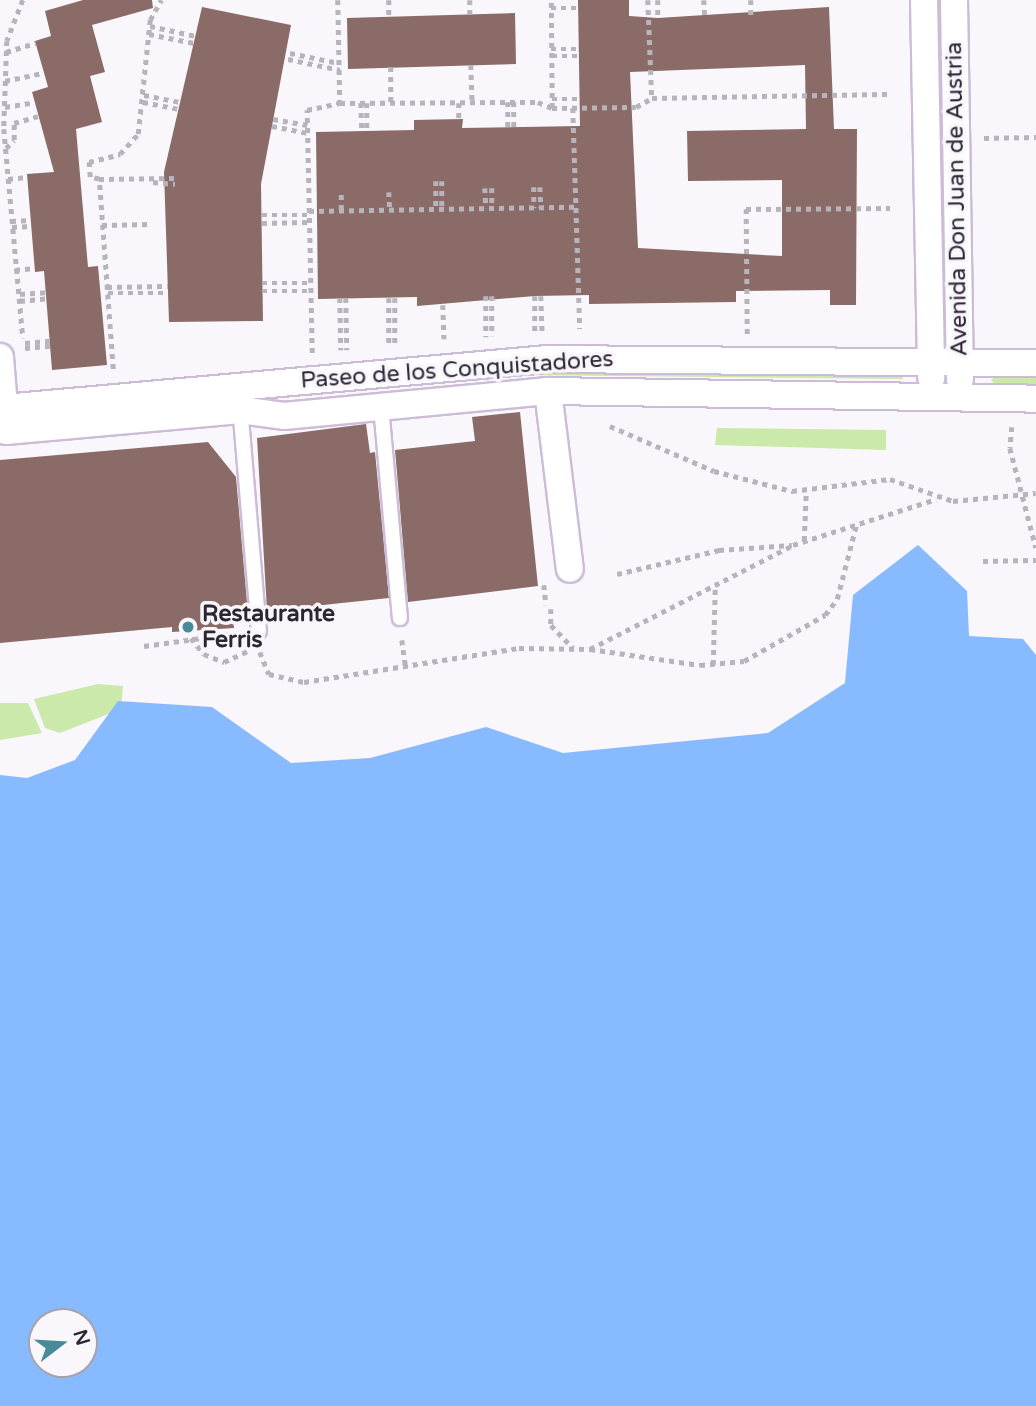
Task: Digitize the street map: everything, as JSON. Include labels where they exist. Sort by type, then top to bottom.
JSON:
[{"type":"street","name":"Avenida Don Juan de Austria","points":[[923,0],[932,397]]},
{"type":"street","name":"Avenida Don Juan de Austria","points":[[954,0],[961,398]]},
{"type":"street","name":"Paseo de los Conquistadores","points":[[13,359],[6,419],[239,398],[548,359],[931,360],[1036,363]]},
{"type":"street","name":"Paseo de los Conquistadores","points":[[239,398],[284,416],[548,391],[1036,399]]},
{"type":"street","points":[[548,391],[570,569]]},
{"type":"lane","points":[[239,398],[259,631]]},
{"type":"lane","points":[[381,406],[400,618]]},
{"type":"path","points":[[13,359],[24,343],[11,224],[5,81],[6,52],[23,0]]},
{"type":"path","points":[[161,0],[150,26],[143,102],[133,141],[120,154],[89,162],[90,177],[153,182],[155,176],[175,181]]},
{"type":"path","points":[[338,0],[340,103]]},
{"type":"path","points":[[389,0],[389,17]]},
{"type":"path","points":[[470,0],[470,15]]},
{"type":"path","points":[[551,0],[552,108]]},
{"type":"path","points":[[648,0],[652,98]]},
{"type":"path","points":[[658,0],[658,18]]},
{"type":"path","points":[[704,0],[705,17]]},
{"type":"path","points":[[751,0],[751,15]]},
{"type":"path","points":[[551,8],[578,8]]},
{"type":"path","points":[[150,26],[196,36]]},
{"type":"path","points":[[149,34],[194,43]]},
{"type":"path","points":[[6,52],[36,43]]},
{"type":"path","points":[[551,49],[579,49]]},
{"type":"path","points":[[289,56],[340,67]]},
{"type":"path","points":[[552,56],[579,56]]},
{"type":"path","points":[[471,65],[472,102]]},
{"type":"path","points":[[391,67],[391,103]]},
{"type":"path","points":[[5,81],[44,73]]},
{"type":"path","points":[[312,354],[307,110],[314,104],[511,102],[552,108],[636,107],[652,98],[888,94]]},
{"type":"path","points":[[144,95],[179,102]]},
{"type":"path","points":[[552,99],[580,99]]},
{"type":"path","points":[[5,107],[34,102]]},
{"type":"path","points":[[143,102],[178,109]]},
{"type":"path","points":[[458,102],[459,119]]},
{"type":"path","points":[[511,102],[511,127]]},
{"type":"path","points":[[364,103],[365,131]]},
{"type":"path","points":[[573,108],[580,330]]},
{"type":"path","points":[[6,149],[14,140],[14,123],[38,116]]},
{"type":"path","points":[[273,119],[307,125]]},
{"type":"path","points":[[272,126],[307,133]]},
{"type":"path","points":[[956,139],[1036,137]]},
{"type":"path","points":[[8,179],[27,177]]},
{"type":"path","points":[[99,179],[114,372]]},
{"type":"path","points":[[436,209],[439,181],[442,209]]},
{"type":"path","points":[[537,187],[538,208]]},
{"type":"path","points":[[488,188],[489,208]]},
{"type":"path","points":[[341,192],[341,211]]},
{"type":"path","points":[[390,192],[390,210]]},
{"type":"path","points":[[262,215],[576,207]]},
{"type":"path","points":[[747,335],[746,209],[890,208]]},
{"type":"path","points":[[262,222],[309,222]]},
{"type":"path","points":[[11,224],[31,223]]},
{"type":"path","points":[[102,225],[151,224]]},
{"type":"path","points":[[15,270],[34,268]]},
{"type":"path","points":[[262,283],[310,283]]},
{"type":"path","points":[[107,290],[168,286]]},
{"type":"path","points":[[107,290],[168,293]]},
{"type":"path","points":[[262,290],[310,291]]},
{"type":"path","points":[[20,298],[47,295]]},
{"type":"path","points":[[489,296],[489,337]]},
{"type":"path","points":[[538,296],[538,333]]},
{"type":"path","points":[[343,298],[344,351]]},
{"type":"path","points":[[392,298],[392,347]]},
{"type":"path","points":[[443,305],[444,342]]},
{"type":"path","points":[[567,331],[594,331]]},
{"type":"path","points":[[524,335],[554,332]]},
{"type":"path","points":[[733,335],[760,335]]},
{"type":"path","points":[[476,339],[503,336]]},
{"type":"path","points":[[432,343],[454,341]]},
{"type":"path","points":[[24,343],[50,343],[35,347]]},
{"type":"path","points":[[379,348],[408,345]]},
{"type":"path","points":[[331,352],[358,350]]},
{"type":"path","points":[[298,355],[321,353]]},
{"type":"path","points":[[100,373],[127,371]]},
{"type":"path","points":[[1013,424],[1010,448],[1036,548]]},
{"type":"path","points":[[610,426],[714,471],[806,491],[890,479],[937,498]]},
{"type":"path","points":[[804,541],[806,491]]},
{"type":"path","points":[[590,649],[793,545],[856,522],[937,498],[1036,493]]},
{"type":"path","points":[[261,666],[276,678],[304,682],[519,648],[590,649],[713,665],[744,661],[825,615],[837,598],[856,522]]},
{"type":"path","points":[[617,574],[719,550],[793,545]]},
{"type":"path","points":[[983,561],[1036,561]]},
{"type":"path","points":[[543,577],[546,604]]},
{"type":"path","points":[[713,665],[715,586]]},
{"type":"path","points":[[551,609],[551,625],[573,648]]},
{"type":"path","points":[[191,638],[204,654],[229,662],[248,650],[239,632],[238,619]]},
{"type":"path","points":[[144,646],[259,631]]},
{"type":"path","points":[[404,655],[405,667]]},
{"type":"green space","points":[[540,370],[902,375],[903,379],[523,375],[287,394]]},
{"type":"green space","points":[[997,376],[1036,377],[1036,387],[996,386],[991,380]]},
{"type":"green space","points":[[717,428],[886,430],[886,450],[715,445]]},
{"type":"green space","points":[[98,684],[123,686],[121,709],[60,733],[45,728],[34,699]]},
{"type":"green space","points":[[0,703],[28,703],[42,733],[0,740]]},
{"type":"water","points":[[918,545],[967,591],[969,636],[1023,639],[1036,655],[1036,1406],[0,1406],[0,775],[27,778],[75,760],[118,701],[212,707],[291,763],[370,758],[486,727],[563,753],[768,733],[845,683],[853,595]]},
{"type":"building","points":[[83,0],[152,0],[153,8],[92,25],[105,72],[90,76],[102,122],[76,129],[88,267],[98,266],[107,365],[52,370],[44,271],[35,272],[27,174],[54,172],[32,92],[48,87],[35,41],[51,36],[45,11]]},
{"type":"building","points":[[578,0],[629,0],[629,16],[658,18],[829,7],[834,129],[857,129],[856,305],[830,305],[830,290],[736,291],[736,302],[589,304],[589,295],[535,296],[417,306],[417,297],[318,299],[316,132],[414,130],[414,120],[463,119],[462,128],[580,126]],"holes":[[[805,65],[806,129],[687,131],[688,181],[782,180],[782,256],[638,248],[630,72]]]},
{"type":"building","points":[[202,7],[291,25],[261,184],[263,321],[169,322],[164,172]]},
{"type":"building","points":[[515,13],[516,64],[348,69],[347,18]]},
{"type":"building","points":[[520,412],[538,586],[408,602],[395,450],[475,441],[472,417]]},
{"type":"building","points":[[366,424],[370,453],[375,452],[389,598],[267,611],[257,438]]},
{"type":"building","points":[[208,442],[236,477],[248,614],[233,616],[234,628],[172,632],[172,627],[0,643],[0,460]]},
{"type":"place","name":"Restaurante Ferris","points":[[188,627]]}]
